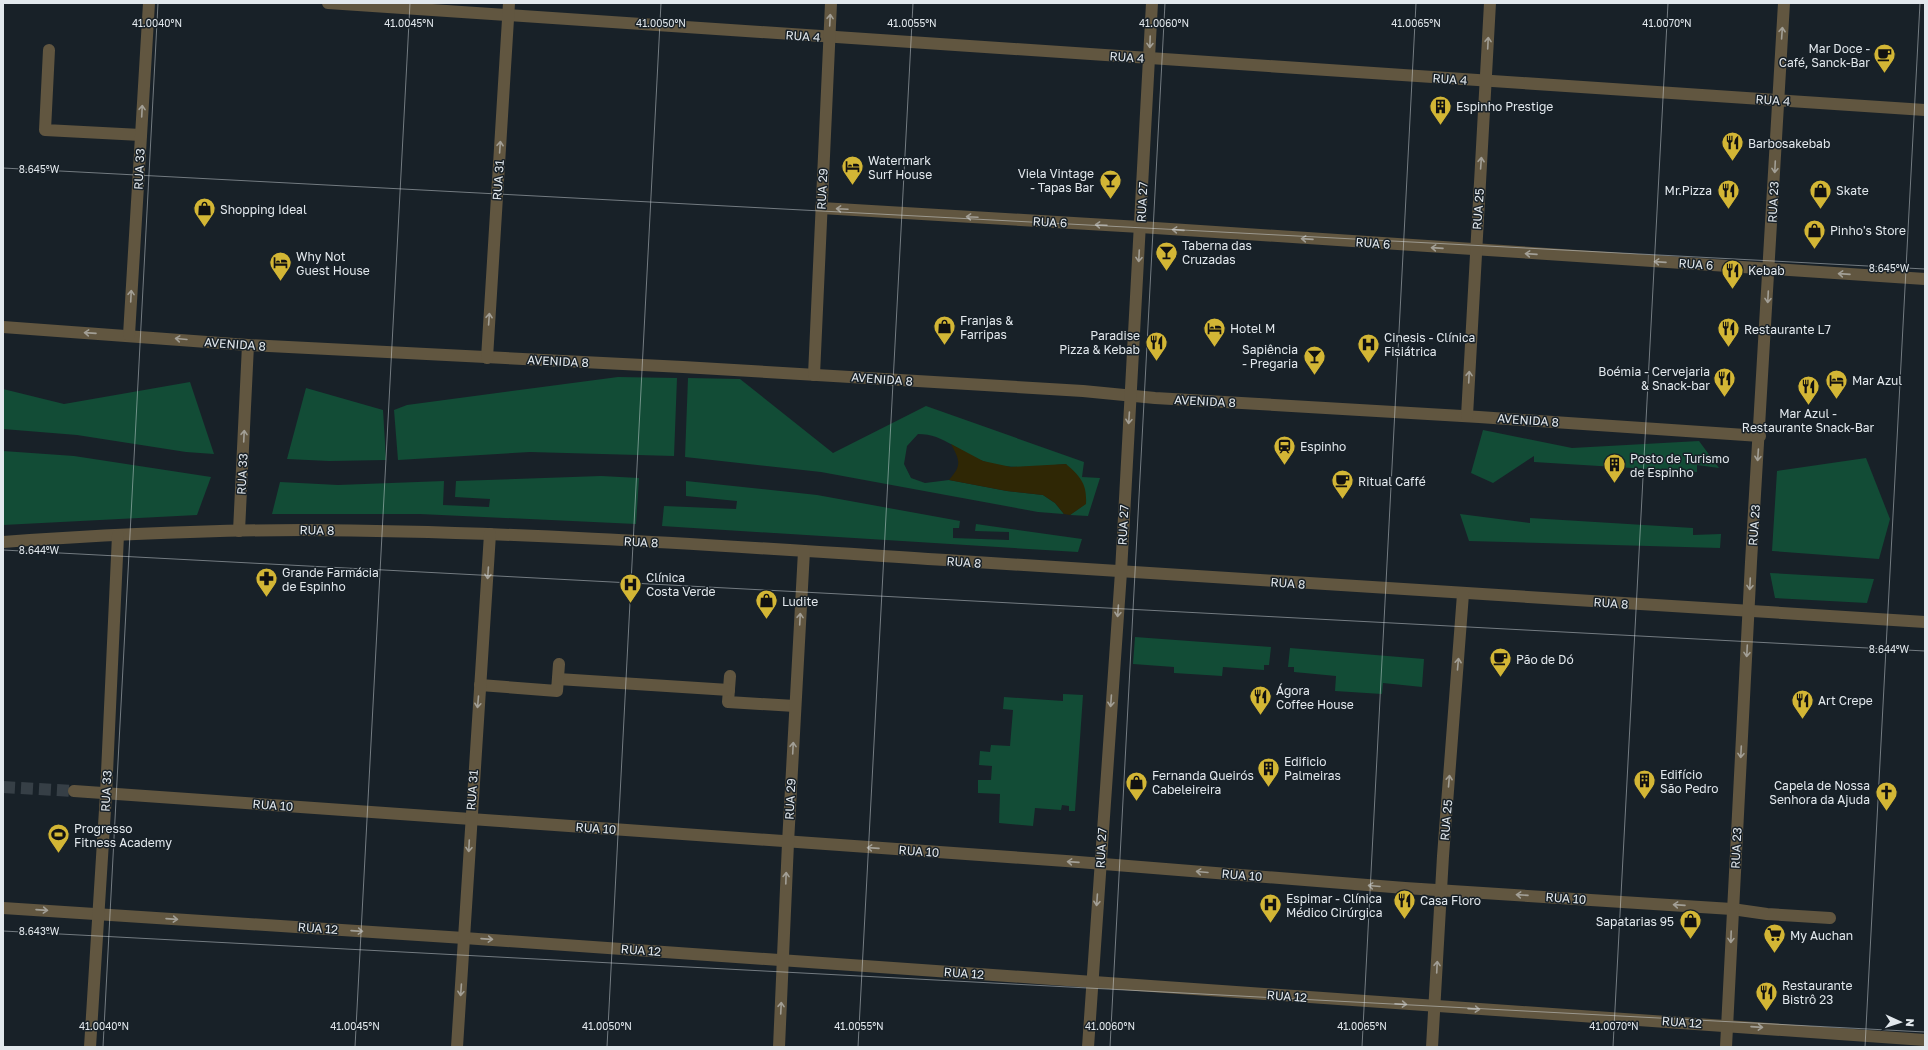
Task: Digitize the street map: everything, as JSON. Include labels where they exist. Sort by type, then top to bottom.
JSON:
[{"type":"street","name":"RUA 33","points":[[129,335],[149,3]]},
{"type":"street","name":"RUA 4","points":[[328,3],[829,38],[1925,110]]},
{"type":"street","name":"RUA 31","points":[[487,358],[509,3]]},
{"type":"street","name":"RUA 29","points":[[814,375],[831,3]]},
{"type":"street","name":"RUA 27","points":[[1088,1047],[1121,572],[1152,3]]},
{"type":"street","name":"RUA 25","points":[[1467,416],[1487,82],[1490,3]]},
{"type":"street","name":"RUA 23","points":[[1726,1047],[1732,909],[1784,3]]},
{"type":"street","points":[[49,50],[45,130],[141,135]]},
{"type":"street","name":"RUA 6","points":[[821,208],[1140,227],[1925,279]]},
{"type":"street","name":"AVENIDA 8","points":[[3,327],[129,335],[248,345],[1083,391],[1131,396],[1467,416],[1760,436]]},
{"type":"street","name":"RUA 33","points":[[240,531],[248,345]]},
{"type":"street","name":"RUA 8","points":[[3,542],[118,535],[240,531],[302,530],[490,534],[804,551],[1463,594],[1925,622]]},
{"type":"street","name":"RUA 31","points":[[457,1047],[470,819],[490,534]]},
{"type":"street","name":"RUA 33","points":[[90,1047],[106,794],[118,535]]},
{"type":"street","name":"RUA 29","points":[[779,1047],[788,843],[804,551]]},
{"type":"street","name":"RUA 25","points":[[1432,1047],[1441,890],[1463,594]]},
{"type":"street","points":[[480,685],[557,690],[559,664]]},
{"type":"street","points":[[730,676],[728,702],[795,706]]},
{"type":"street","points":[[558,679],[729,690]]},
{"type":"street","name":"RUA 10","points":[[74,791],[1100,864],[1441,890],[1732,909],[1767,914],[1830,918]]},
{"type":"street","name":"RUA 12","points":[[3,908],[1092,981],[1925,1040]]},
{"type":"green space","points":[[618,377],[677,378],[674,456],[530,452],[398,460],[394,410],[407,405]]},
{"type":"green space","points":[[688,378],[740,379],[833,453],[926,406],[1084,462],[1082,477],[1100,478],[1088,516],[1070,515],[1085,504],[1066,464],[1035,467],[1014,467],[993,464],[974,458],[944,440],[928,435],[918,434],[907,446],[904,464],[911,478],[925,483],[949,480],[1007,491],[1043,495],[1055,503],[1064,514],[1038,512],[821,472],[685,457]]},
{"type":"green space","points":[[190,382],[214,454],[186,452],[77,435],[3,429],[3,389],[64,404]]},
{"type":"green space","points":[[306,388],[383,410],[386,460],[329,461],[287,459]]},
{"type":"green space","points":[[1483,430],[1572,448],[1699,441],[1719,468],[1697,465],[1697,472],[1534,462],[1534,456],[1493,483],[1471,473]]},
{"type":"green space","points":[[3,451],[74,456],[211,477],[197,515],[3,525]]},
{"type":"green space","points":[[1866,458],[1890,519],[1879,559],[1772,551],[1777,471]]},
{"type":"green space","points":[[601,476],[639,478],[636,524],[420,514],[272,514],[280,482],[338,485],[444,481],[443,505],[489,507],[490,499],[455,497],[456,481]]},
{"type":"green space","points":[[686,481],[817,495],[960,521],[959,528],[953,528],[953,538],[1009,540],[1009,532],[975,531],[976,524],[1082,539],[1078,552],[662,526],[664,506],[736,509],[737,501],[686,496]]},
{"type":"green space","points":[[1460,514],[1530,523],[1530,518],[1693,528],[1693,535],[1721,534],[1720,548],[1469,541]]},
{"type":"green space","points":[[1770,573],[1874,579],[1867,603],[1775,598]]},
{"type":"green space","points":[[1135,637],[1271,647],[1269,665],[1264,665],[1264,670],[1223,667],[1222,676],[1174,673],[1174,667],[1133,664]]},
{"type":"green space","points":[[1290,648],[1424,659],[1422,687],[1383,683],[1382,694],[1335,691],[1336,676],[1294,672],[1294,667],[1288,667]]},
{"type":"green space","points":[[1063,694],[1083,695],[1075,811],[1069,811],[1069,806],[1062,805],[1061,810],[1035,808],[1033,826],[999,823],[1000,794],[978,793],[978,780],[991,780],[992,766],[979,765],[980,751],[990,752],[991,745],[1010,746],[1013,710],[1003,709],[1004,697],[1063,701]]},
{"type":"sand","points":[[951,444],[983,461],[1011,467],[1066,464],[1082,481],[1085,491],[1086,504],[1070,515],[1064,514],[1055,503],[1043,495],[1007,491],[949,480],[958,466],[958,459]]},
{"type":"tunnel","points":[[3,787],[74,791]]},
{"type":"place","name":"Mar Doce - Café, Sanck-Bar","points":[[1885,74]]},
{"type":"place","name":"Espinho Prestige","points":[[1440,126]]},
{"type":"place","name":"Barbosakebab","points":[[1732,162]]},
{"type":"place","name":"Watermark Surf House","points":[[852,186]]},
{"type":"place","name":"Viela Vintage - Tapas Bar","points":[[1110,200]]},
{"type":"place","name":"Mr.Pizza","points":[[1728,210]]},
{"type":"place","name":"Skate","points":[[1820,210]]},
{"type":"place","name":"Shopping Ideal","points":[[205,228]]},
{"type":"place","name":"Pinho's Store","points":[[1814,250]]},
{"type":"place","name":"Taberna das Cruzadas","points":[[1166,272]]},
{"type":"place","name":"Why Not Guest House","points":[[281,282]]},
{"type":"place","name":"Kebab","points":[[1732,290]]},
{"type":"place","name":"Franjas & Farripas","points":[[945,346]]},
{"type":"place","name":"Hotel M","points":[[1214,348]]},
{"type":"place","name":"Restaurante L7","points":[[1728,348]]},
{"type":"place","name":"Paradise Pizza & Kebab","points":[[1156,362]]},
{"type":"place","name":"Cinesis - Clínica Fisiátrica","points":[[1368,364]]},
{"type":"place","name":"Sapiência - Pregaria","points":[[1314,376]]},
{"type":"place","name":"Boémia - Cervejaria & Snack-bar","points":[[1725,398]]},
{"type":"place","name":"Mar Azul","points":[[1836,400]]},
{"type":"place","name":"Mar Azul - Restaurante Snack-Bar","points":[[1808,406]]},
{"type":"place","name":"Espinho","points":[[1285,466]]},
{"type":"place","name":"Posto de Turismo de Espinho","points":[[1615,484]]},
{"type":"place","name":"Ritual Caffé","points":[[1343,500]]},
{"type":"place","name":"Grande Farmácia de Espinho","points":[[266,598]]},
{"type":"place","name":"Clínica Costa Verde","points":[[631,604]]},
{"type":"place","name":"Ludite","points":[[767,620]]},
{"type":"place","name":"Pão de Dó","points":[[1501,678]]},
{"type":"place","name":"Ágora Coffee House","points":[[1260,716]]},
{"type":"place","name":"Art Crepe","points":[[1802,720]]},
{"type":"place","name":"Edificio Palmeiras","points":[[1269,788]]},
{"type":"place","name":"Edifício São Pedro","points":[[1645,800]]},
{"type":"place","name":"Fernanda Queirós Cabeleireira","points":[[1136,802]]},
{"type":"place","name":"Capela de Nossa Senhora da Ajuda","points":[[1886,812]]},
{"type":"place","name":"Progresso Fitness Academy","points":[[58,854]]},
{"type":"place","name":"Casa Floro","points":[[1405,920]]},
{"type":"place","name":"Espimar - Clínica Médico Cirúrgica","points":[[1271,924]]},
{"type":"place","name":"Sapatarias 95","points":[[1690,940]]},
{"type":"place","name":"My Auchan","points":[[1774,954]]},
{"type":"place","name":"Restaurante Bistrô 23","points":[[1766,1012]]}]
